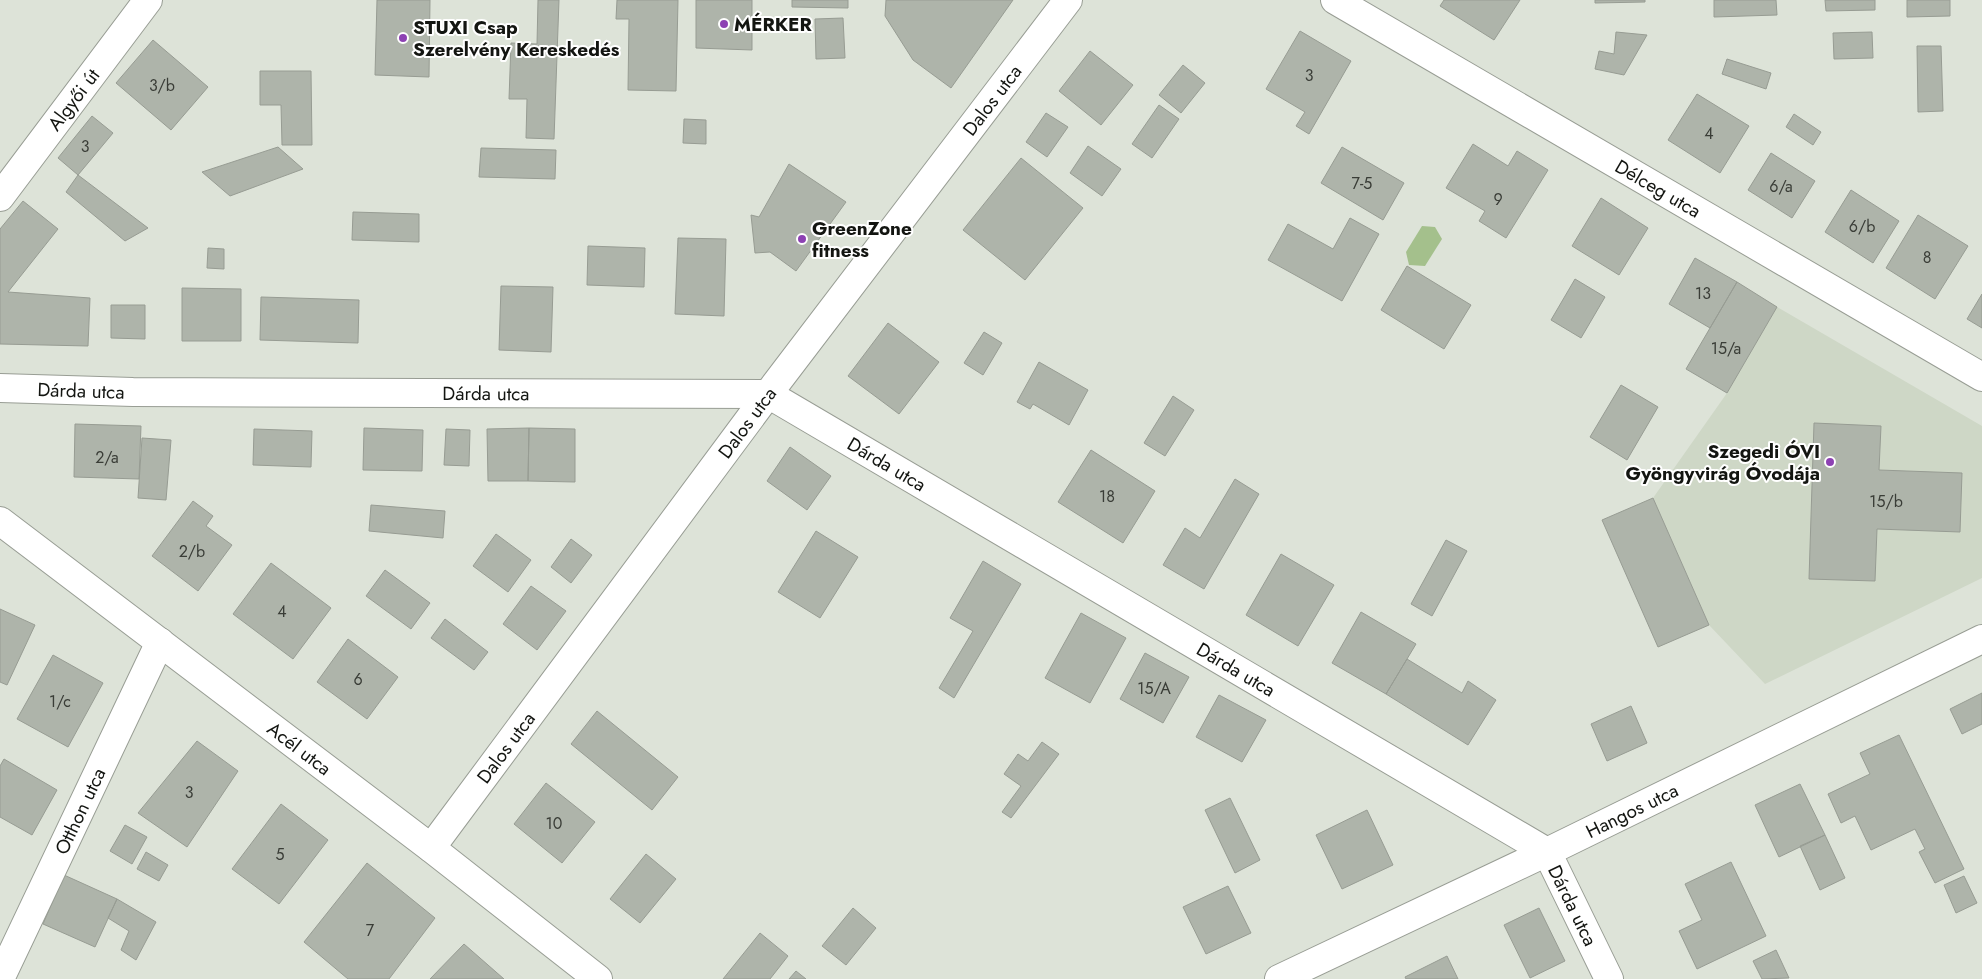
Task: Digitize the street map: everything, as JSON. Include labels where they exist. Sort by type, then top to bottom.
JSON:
[{"type":"street","name":"Algyői út","points":[[0,197],[148,0]]},
{"type":"street","name":"Dalos utca","points":[[431,848],[768,394],[1068,0]]},
{"type":"street","name":"Délceg utca","points":[[1335,0],[1982,377]]},
{"type":"street","name":"Dárda utca","points":[[0,388],[133,392],[768,394],[1547,852],[1609,979]]},
{"type":"street","name":"Acél utca","points":[[0,521],[431,848],[598,979]]},
{"type":"street","name":"Hangos utca","points":[[1279,979],[1547,852],[1982,639]]},
{"type":"street","name":"Otthon utca","points":[[0,979],[160,642]]},
{"type":"shaded area","points":[[1422,226],[1435,227],[1442,239],[1425,266],[1409,265],[1406,252]]},
{"type":"shaded area","name":"Szegedi ÓVI Gyöngyvirág Óvodája","points":[[1777,307],[1982,426],[1982,578],[1765,684],[1709,625],[1653,498],[1727,393]]},
{"type":"building","name":"STUXI Csap Szerelvény Kereskedés","points":[[377,0],[430,0],[429,77],[375,75]]},
{"type":"building","points":[[538,0],[559,0],[554,139],[526,138],[527,99],[509,99],[511,43],[537,44]]},
{"type":"building","points":[[617,0],[678,0],[676,91],[628,90],[629,19],[616,19]]},
{"type":"building","name":"MÉRKER","points":[[696,0],[752,0],[752,50],[696,48]]},
{"type":"building","points":[[792,0],[848,0],[848,8],[792,7]]},
{"type":"building","points":[[886,0],[1013,0],[951,88],[913,60],[885,16]]},
{"type":"building","points":[[1444,0],[1520,0],[1494,40],[1440,6]]},
{"type":"building","points":[[1595,0],[1645,0],[1645,2],[1595,3]]},
{"type":"building","points":[[1714,0],[1776,0],[1777,15],[1714,17]]},
{"type":"building","points":[[1825,0],[1875,0],[1875,10],[1826,11]]},
{"type":"building","points":[[1907,0],[1950,0],[1950,16],[1907,17]]},
{"type":"building","points":[[843,18],[845,58],[816,59],[815,19]]},
{"type":"building","points":[[1300,31],[1351,61],[1309,134],[1296,126],[1305,112],[1266,89]]},
{"type":"building","points":[[1616,32],[1647,35],[1624,75],[1595,69],[1599,51],[1614,54]]},
{"type":"building","points":[[1872,32],[1873,58],[1834,59],[1833,33]]},
{"type":"building","points":[[153,40],[208,87],[171,130],[116,83]]},
{"type":"building","points":[[1917,46],[1941,46],[1943,111],[1918,112]]},
{"type":"building","points":[[1090,51],[1133,85],[1101,125],[1059,91]]},
{"type":"building","points":[[1727,59],[1771,73],[1766,89],[1722,74]]},
{"type":"building","points":[[1183,65],[1205,83],[1181,113],[1159,95]]},
{"type":"building","points":[[260,71],[311,71],[312,145],[282,145],[281,105],[260,105]]},
{"type":"building","points":[[1697,94],[1749,126],[1720,173],[1668,140]]},
{"type":"building","points":[[1159,105],[1179,119],[1152,158],[1132,144]]},
{"type":"building","points":[[1046,113],[1068,127],[1047,157],[1026,142]]},
{"type":"building","points":[[1794,114],[1821,132],[1813,145],[1786,127]]},
{"type":"building","points":[[92,116],[113,133],[78,175],[58,158]]},
{"type":"building","points":[[684,119],[706,120],[706,144],[683,143]]},
{"type":"building","points":[[1473,144],[1508,166],[1517,151],[1548,170],[1506,238],[1479,221],[1485,211],[1446,188]]},
{"type":"building","points":[[1088,146],[1121,169],[1102,196],[1070,173]]},
{"type":"building","points":[[278,147],[303,169],[230,196],[202,172]]},
{"type":"building","points":[[1342,147],[1404,183],[1383,220],[1321,183]]},
{"type":"building","points":[[481,148],[556,150],[555,179],[479,177]]},
{"type":"building","points":[[1771,153],[1815,181],[1792,218],[1748,190]]},
{"type":"building","points":[[1021,158],[1083,208],[1025,280],[963,230]]},
{"type":"building","points":[[789,164],[846,202],[796,271],[770,252],[755,253],[751,215],[759,217]]},
{"type":"building","points":[[78,175],[148,228],[125,241],[66,192]]},
{"type":"building","points":[[1851,190],[1899,221],[1873,263],[1825,232]]},
{"type":"building","points":[[1601,198],[1648,228],[1619,275],[1572,246]]},
{"type":"building","points":[[23,201],[58,229],[8,292],[90,298],[88,346],[0,344],[0,229]]},
{"type":"building","points":[[353,212],[419,214],[419,242],[352,240]]},
{"type":"building","points":[[1918,215],[1968,246],[1935,299],[1886,268]]},
{"type":"building","points":[[1350,218],[1379,234],[1342,301],[1268,260],[1288,224],[1333,249]]},
{"type":"building","points":[[678,238],[726,239],[724,316],[675,314]]},
{"type":"building","points":[[588,246],[645,248],[644,287],[587,285]]},
{"type":"building","points":[[208,248],[224,249],[224,269],[207,268]]},
{"type":"building","points":[[1695,258],[1737,282],[1710,328],[1669,304]]},
{"type":"building","points":[[1407,266],[1471,305],[1444,349],[1381,310]]},
{"type":"building","points":[[1575,279],[1605,297],[1581,338],[1551,320]]},
{"type":"building","points":[[1737,282],[1777,307],[1727,393],[1686,369]]},
{"type":"building","points":[[501,286],[553,287],[551,352],[499,350]]},
{"type":"building","points":[[182,288],[241,289],[241,341],[182,341]]},
{"type":"building","points":[[1982,294],[1982,328],[1967,319]]},
{"type":"building","points":[[261,297],[359,300],[358,343],[260,340]]},
{"type":"building","points":[[111,305],[145,305],[145,339],[111,338]]},
{"type":"building","points":[[888,323],[939,362],[899,414],[848,376]]},
{"type":"building","points":[[984,332],[1002,343],[983,375],[964,363]]},
{"type":"building","points":[[1039,362],[1088,390],[1069,425],[1033,404],[1030,409],[1017,402]]},
{"type":"building","points":[[1621,385],[1658,407],[1627,460],[1590,437]]},
{"type":"building","points":[[1173,396],[1194,410],[1165,456],[1144,443]]},
{"type":"building","points":[[1814,423],[1881,426],[1879,470],[1962,473],[1960,532],[1877,529],[1875,581],[1809,579]]},
{"type":"building","points":[[75,424],[141,426],[139,479],[74,477]]},
{"type":"building","points":[[364,428],[423,430],[422,471],[363,470]]},
{"type":"building","points":[[529,428],[575,429],[575,482],[528,481]]},
{"type":"building","points":[[529,428],[528,481],[488,481],[487,429]]},
{"type":"building","points":[[254,429],[312,431],[311,467],[253,465]]},
{"type":"building","points":[[446,429],[470,430],[469,466],[444,465]]},
{"type":"building","points":[[142,438],[171,440],[166,500],[138,498]]},
{"type":"building","points":[[790,447],[831,476],[807,510],[767,481]]},
{"type":"building","points":[[1091,450],[1155,491],[1123,543],[1058,502]]},
{"type":"building","points":[[1235,479],[1259,494],[1204,589],[1163,565],[1185,528],[1200,538]]},
{"type":"building","points":[[1653,498],[1709,625],[1658,647],[1602,520]]},
{"type":"building","points":[[193,501],[213,516],[206,526],[232,545],[198,591],[152,556]]},
{"type":"building","points":[[371,505],[445,511],[443,538],[369,531]]},
{"type":"building","points":[[816,531],[858,557],[820,618],[778,592]]},
{"type":"building","points":[[496,534],[531,560],[508,592],[473,566]]},
{"type":"building","points":[[571,539],[592,555],[571,583],[551,567]]},
{"type":"building","points":[[1446,540],[1467,551],[1432,616],[1411,604]]},
{"type":"building","points":[[1281,554],[1334,585],[1298,646],[1246,615]]},
{"type":"building","points":[[983,561],[1021,584],[954,698],[939,688],[973,631],[950,618]]},
{"type":"building","points":[[271,563],[331,608],[293,659],[233,614]]},
{"type":"building","points":[[385,570],[430,603],[411,629],[366,596]]},
{"type":"building","points":[[531,586],[566,611],[537,650],[503,624]]},
{"type":"building","points":[[0,609],[35,625],[7,685],[0,682]]},
{"type":"building","points":[[1361,612],[1416,644],[1386,694],[1332,663]]},
{"type":"building","points":[[1081,613],[1126,638],[1090,703],[1045,678]]},
{"type":"building","points":[[445,619],[488,652],[474,670],[431,638]]},
{"type":"building","points":[[348,639],[398,677],[367,719],[317,682]]},
{"type":"building","points":[[1145,653],[1189,677],[1163,723],[1120,699]]},
{"type":"building","points":[[53,655],[103,683],[68,747],[17,719]]},
{"type":"building","points":[[1407,659],[1462,693],[1468,681],[1496,700],[1468,745],[1386,694]]},
{"type":"building","points":[[1982,693],[1982,724],[1962,734],[1950,709]]},
{"type":"building","points":[[1219,695],[1266,720],[1242,762],[1196,737]]},
{"type":"building","points":[[1631,706],[1647,743],[1607,761],[1591,724]]},
{"type":"building","points":[[597,711],[678,777],[652,810],[571,744]]},
{"type":"building","points":[[1899,735],[1964,869],[1935,883],[1919,852],[1925,849],[1915,829],[1871,850],[1855,816],[1841,823],[1828,794],[1870,774],[1860,753]]},
{"type":"building","points":[[197,741],[238,771],[187,847],[138,813]]},
{"type":"building","points":[[1042,742],[1059,754],[1011,818],[1002,812],[1021,786],[1004,774],[1018,754],[1028,761]]},
{"type":"building","points":[[4,759],[57,790],[32,835],[0,817],[0,766]]},
{"type":"building","points":[[546,783],[595,822],[562,863],[514,824]]},
{"type":"building","points":[[1800,784],[1825,835],[1779,857],[1755,805]]},
{"type":"building","points":[[1230,798],[1260,860],[1235,873],[1205,810]]},
{"type":"building","points":[[281,804],[328,840],[279,904],[232,869]]},
{"type":"building","points":[[1367,810],[1393,865],[1342,889],[1316,835]]},
{"type":"building","points":[[125,825],[147,837],[132,864],[110,851]]},
{"type":"building","points":[[1825,835],[1845,878],[1820,890],[1800,846]]},
{"type":"building","points":[[146,852],[168,865],[159,881],[137,869]]},
{"type":"building","points":[[646,854],[676,879],[640,923],[610,899]]},
{"type":"building","points":[[1731,862],[1766,936],[1697,969],[1679,931],[1702,920],[1685,884]]},
{"type":"building","points":[[367,863],[435,918],[389,979],[348,979],[304,942]]},
{"type":"building","points":[[64,875],[117,899],[95,947],[43,924]]},
{"type":"building","points":[[1964,876],[1977,903],[1956,913],[1944,885]]},
{"type":"building","points":[[1228,886],[1251,933],[1206,954],[1183,907]]},
{"type":"building","points":[[117,899],[156,922],[136,960],[121,950],[129,931],[108,918]]},
{"type":"building","points":[[853,908],[876,928],[846,965],[822,946]]},
{"type":"building","points":[[1539,908],[1565,961],[1530,978],[1504,925]]},
{"type":"building","points":[[760,933],[788,956],[770,979],[723,979]]},
{"type":"building","points":[[464,944],[504,979],[430,979]]},
{"type":"building","points":[[1776,950],[1789,978],[1762,979],[1753,961]]},
{"type":"building","points":[[1447,956],[1458,979],[1406,979],[1405,977]]},
{"type":"building","points":[[796,971],[806,979],[789,979]]},
{"type":"place","name":"MÉRKER","points":[[724,24]]},
{"type":"place","name":"STUXI Csap Szerelvény Kereskedés","points":[[403,38]]},
{"type":"place","name":"GreenZone fitness","points":[[802,239]]},
{"type":"place","name":"Szegedi ÓVI Gyöngyvirág Óvodája","points":[[1830,462]]}]
